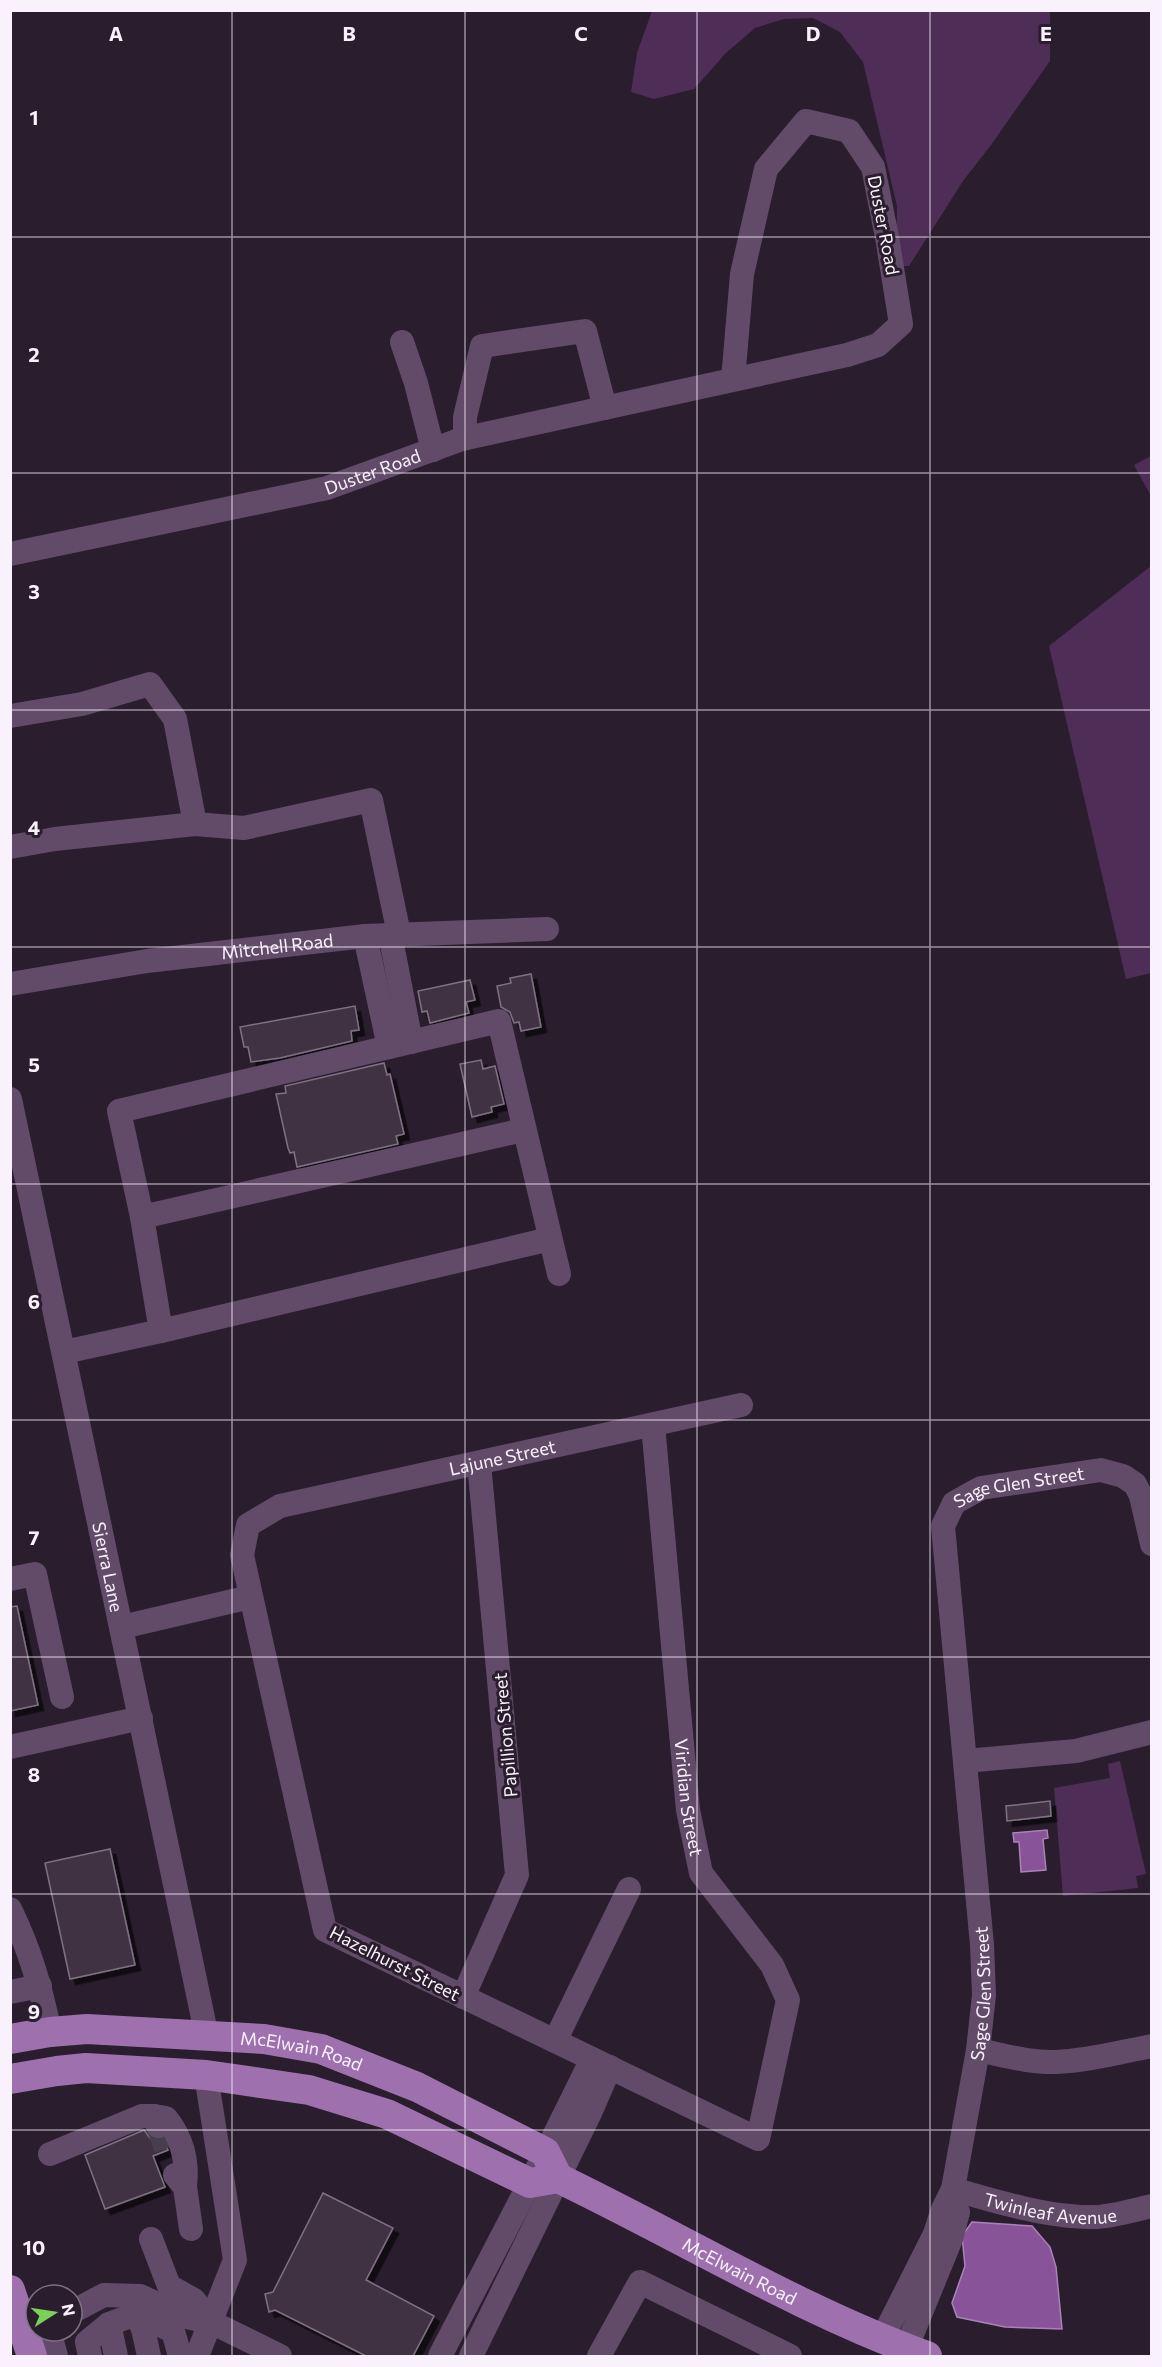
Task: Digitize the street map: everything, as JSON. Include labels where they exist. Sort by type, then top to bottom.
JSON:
[{"type":"main road","name":"McElwain Road","points":[[10,2039],[87,2029],[264,2039],[321,2049],[417,2087],[546,2164],[797,2299],[905,2348]]},
{"type":"main road","name":"McElwain Road","points":[[10,2079],[86,2068],[206,2075],[309,2090],[349,2101],[415,2126],[546,2164]]},
{"type":"main road","points":[[10,2290],[32,2356]]},
{"type":"street","name":"Duster Road","points":[[10,554],[327,488],[465,438],[605,408],[733,380],[847,355],[878,345],[901,324],[873,167],[849,131],[806,121],[766,169],[742,273],[733,380]]},
{"type":"street","points":[[465,438],[465,417],[483,346],[585,331],[605,408]]},
{"type":"street","points":[[402,342],[416,383],[433,450]]},
{"type":"street","points":[[10,716],[82,704],[150,684],[175,719],[195,824]]},
{"type":"street","points":[[10,847],[56,839],[195,824],[244,828],[371,800],[394,934],[400,1044]]},
{"type":"street","name":"Mitchell Road","points":[[10,984],[147,961],[365,936],[547,929]]},
{"type":"street","points":[[365,936],[400,1044]]},
{"type":"street","points":[[161,1331],[142,1217],[120,1111],[500,1021],[523,1130],[559,1274]]},
{"type":"street","name":"Sierra Lane","points":[[10,1099],[207,2037]]},
{"type":"street","points":[[142,1217],[523,1130]]},
{"type":"street","points":[[64,1352],[550,1239]]},
{"type":"street","name":"Lajune Street","points":[[265,1515],[280,1506],[741,1405]]},
{"type":"street","name":"Viridian Street","points":[[653,1425],[688,1810],[701,1873],[772,1965],[788,2000],[758,2139]]},
{"type":"street","name":"Papillion Street","points":[[463,1997],[517,1875],[479,1463]]},
{"type":"street","name":"Sage Glen Street","points":[[905,2348],[938,2248],[958,2212],[953,2189],[978,2050],[984,1995],[943,1526],[954,1503],[981,1488],[1101,1470],[1123,1476],[1135,1484],[1142,1496],[1152,1544]]},
{"type":"street","name":"Hazelhurst Street","points":[[265,1515],[248,1525],[242,1555],[325,1930],[758,2139]]},
{"type":"street","points":[[10,1580],[34,1574],[62,1697]]},
{"type":"street","points":[[122,1627],[250,1597]]},
{"type":"street","points":[[10,1747],[141,1718]]},
{"type":"street","points":[[965,1761],[1076,1751],[1152,1732]]},
{"type":"street","points":[[555,2041],[629,1889]]},
{"type":"street","points":[[10,1909],[26,1941],[40,1986],[50,2032]]},
{"type":"street","points":[[10,1992],[40,1986]]},
{"type":"street","points":[[978,2050],[1055,2062],[1091,2058],[1152,2046]]},
{"type":"street","points":[[471,2356],[546,2164],[590,2114],[601,2063]]},
{"type":"street","points":[[440,2356],[601,2063]]},
{"type":"street","points":[[197,2356],[235,2260],[206,2075]]},
{"type":"street","points":[[50,2154],[142,2116],[156,2121],[166,2118],[184,2152],[188,2168],[185,2187],[191,2229]]},
{"type":"street","points":[[167,2151],[173,2172],[185,2187]]},
{"type":"street","name":"Twinleaf Avenue","points":[[953,2189],[1053,2213],[1093,2217],[1152,2206]]},
{"type":"street","points":[[151,2239],[169,2286],[194,2300],[211,2322]]},
{"type":"street","points":[[599,2356],[640,2282],[790,2356]]},
{"type":"street","points":[[84,2306],[104,2295],[132,2305],[173,2331],[180,2356]]},
{"type":"street","points":[[90,2356],[87,2342],[140,2296],[186,2317],[211,2322],[280,2356]]},
{"type":"street","points":[[132,2305],[143,2329],[149,2356]]},
{"type":"street","points":[[109,2324],[116,2356]]},
{"type":"shaded area","points":[[652,11],[1050,11],[1050,61],[963,181],[909,266],[896,266],[897,206],[863,62],[840,32],[813,18],[784,19],[755,28],[726,53],[694,89],[654,99],[631,92],[637,53]]},
{"type":"shaded area","points":[[1151,456],[1151,496],[1134,465]]},
{"type":"shaded area","points":[[1151,566],[1151,973],[1126,979],[1049,646]]},
{"type":"shaded area","points":[[1120,1761],[1146,1874],[1136,1876],[1138,1888],[1063,1896],[1054,1788],[1110,1778],[1108,1764]]},
{"type":"shaded area","points":[[1047,1830],[1048,1838],[1043,1839],[1046,1870],[1021,1872],[1019,1842],[1014,1842],[1013,1833]]},
{"type":"shaded area","points":[[972,2222],[1032,2226],[1050,2247],[1056,2267],[1062,2329],[1005,2327],[957,2317],[952,2303],[965,2266],[962,2236]]},
{"type":"building","points":[[531,974],[541,1027],[521,1031],[519,1022],[514,1023],[510,1012],[501,1007],[497,986],[511,983],[510,978]]},
{"type":"building","points":[[470,980],[475,1000],[466,1002],[469,1013],[430,1023],[427,1011],[422,1012],[418,991]]},
{"type":"building","points":[[355,1006],[359,1030],[351,1031],[352,1041],[280,1058],[251,1062],[248,1047],[244,1047],[240,1027]]},
{"type":"building","points":[[481,1060],[483,1069],[495,1066],[504,1104],[491,1107],[492,1112],[472,1117],[460,1064]]},
{"type":"building","points":[[384,1063],[387,1075],[390,1074],[404,1134],[396,1136],[398,1144],[297,1167],[294,1152],[290,1153],[288,1148],[276,1094],[286,1093],[285,1086]]},
{"type":"building","points":[[17,1606],[38,1705],[10,1711],[10,1607]]},
{"type":"building","points":[[1050,1801],[1051,1816],[1007,1821],[1006,1806]]},
{"type":"building","points":[[110,1849],[135,1965],[70,1979],[45,1863]]},
{"type":"building","points":[[144,2130],[150,2138],[163,2139],[168,2150],[153,2156],[165,2187],[105,2209],[85,2155]]},
{"type":"building","points":[[323,2193],[393,2228],[366,2280],[434,2316],[413,2356],[366,2356],[275,2310],[269,2312],[265,2294],[273,2292]]},
{"type":"tunnel","points":[[158,2126],[167,2150]]}]
